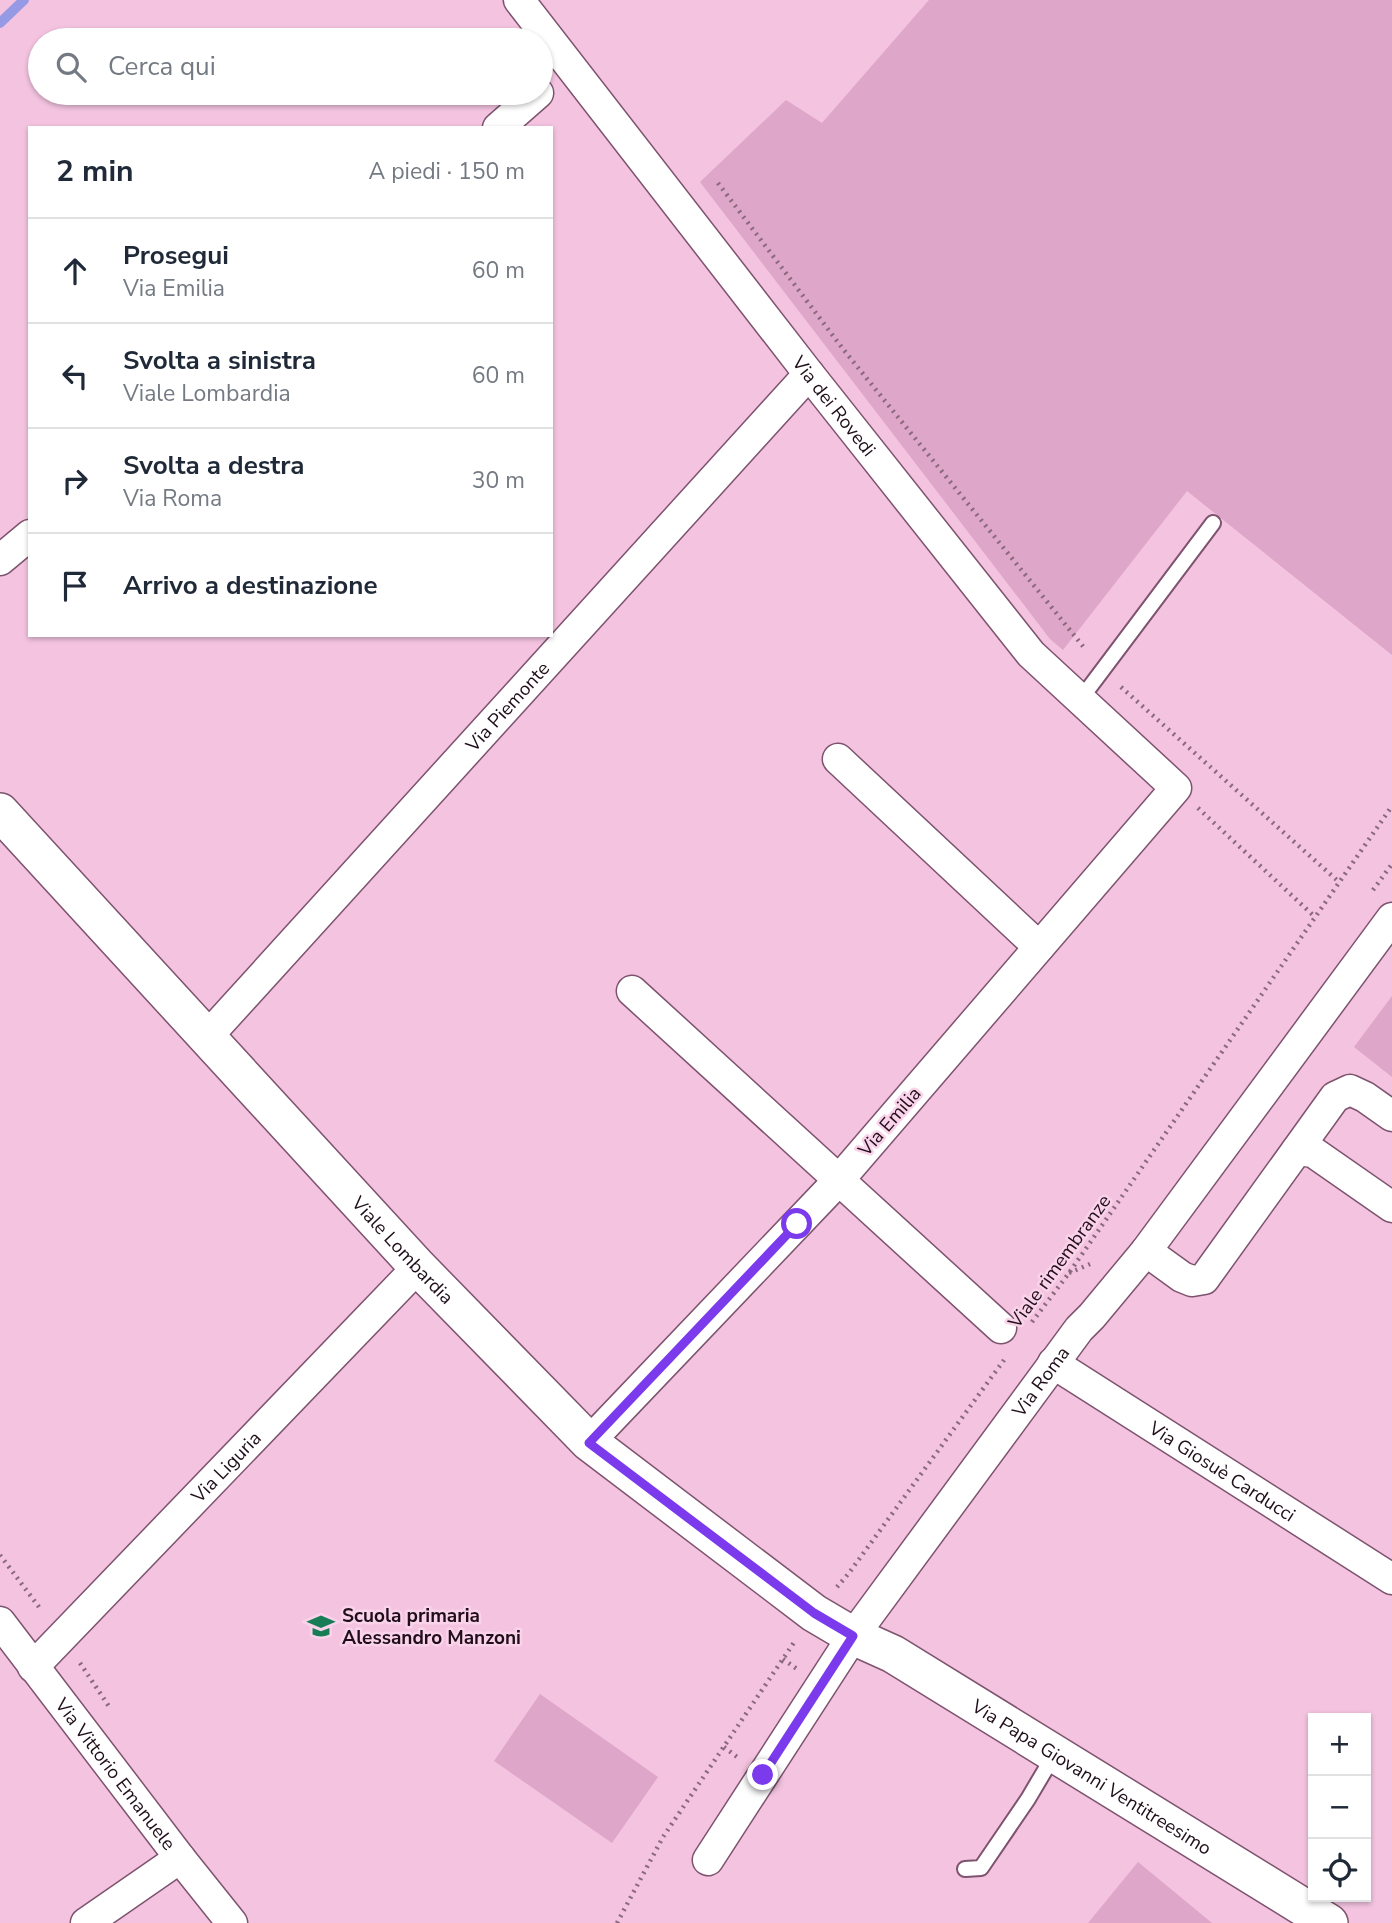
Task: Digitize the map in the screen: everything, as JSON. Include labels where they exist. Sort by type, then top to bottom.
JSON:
[{"type":"street","name":"Via dei Rovedi","points":[[519,0],[541,28]]},
{"type":"street","name":"Via dei Rovedi","points":[[553,44],[1031,654],[1176,788]]},
{"type":"street","points":[[553,79],[569,65]]},
{"type":"street","points":[[500,126],[523,105]]},
{"type":"street","name":"Via Piemonte","points":[[206,1038],[809,374]]},
{"type":"street","points":[[0,560],[28,538]]},
{"type":"street","points":[[838,759],[1039,947]]},
{"type":"street","name":"Via Emilia","points":[[589,1443],[838,1181],[1176,788]]},
{"type":"street","name":"Viale Lombardia","points":[[0,812],[418,1267],[589,1443],[814,1613],[853,1636]]},
{"type":"street","name":"Via Roma","points":[[708,1860],[853,1636],[1079,1329],[1146,1251],[1392,918]]},
{"type":"street","points":[[632,991],[1006,1339]]},
{"type":"street","points":[[1146,1251],[1182,1277],[1192,1281],[1204,1279],[1335,1097],[1350,1090],[1392,1116]]},
{"type":"street","points":[[1297,1150],[1313,1152],[1392,1206]]},
{"type":"street","name":"Via Liguria","points":[[33,1667],[418,1267]]},
{"type":"street","name":"Via Giosuè Carducci","points":[[1054,1363],[1392,1579]]},
{"type":"street","name":"Via Vittorio Emanuele","points":[[0,1622],[232,1923]]},
{"type":"street","name":"Via Papa Giovanni Ventitreesimo","points":[[853,1636],[893,1654],[1329,1923]]},
{"type":"street","points":[[86,1923],[180,1858]]},
{"type":"lane","points":[[1080,700],[1213,523]]},
{"type":"lane","points":[[965,1869],[981,1868],[1028,1799],[1054,1754]]},
{"type":"path","points":[[718,183],[843,349],[1103,670],[1339,882]]},
{"type":"path","points":[[1176,788],[1315,917]]},
{"type":"path","name":"Viale rimembranze","points":[[1032,1322],[1069,1273],[1392,806]]},
{"type":"path","name":"Viale rimembranze","points":[[617,1923],[663,1837],[814,1613],[849,1573],[1006,1339]]},
{"type":"shaded area","points":[[929,0],[1392,0],[1392,655],[1187,491],[1063,650],[1050,639],[700,182],[786,100],[822,123]]},
{"type":"shaded area","points":[[1392,996],[1392,1077],[1354,1047]]},
{"type":"shaded area","points":[[540,1694],[658,1777],[612,1843],[494,1761]]},
{"type":"shaded area","points":[[1138,1862],[1212,1923],[1088,1923]]},
{"type":"waterway","points":[[0,23],[24,0]]},
{"type":"place","name":"Scuola primaria Alessandro Manzoni","points":[[321,1626]]},
{"type":"route","points":[[763,1775],[853,1636],[814,1613],[589,1443],[797,1224]]}]
